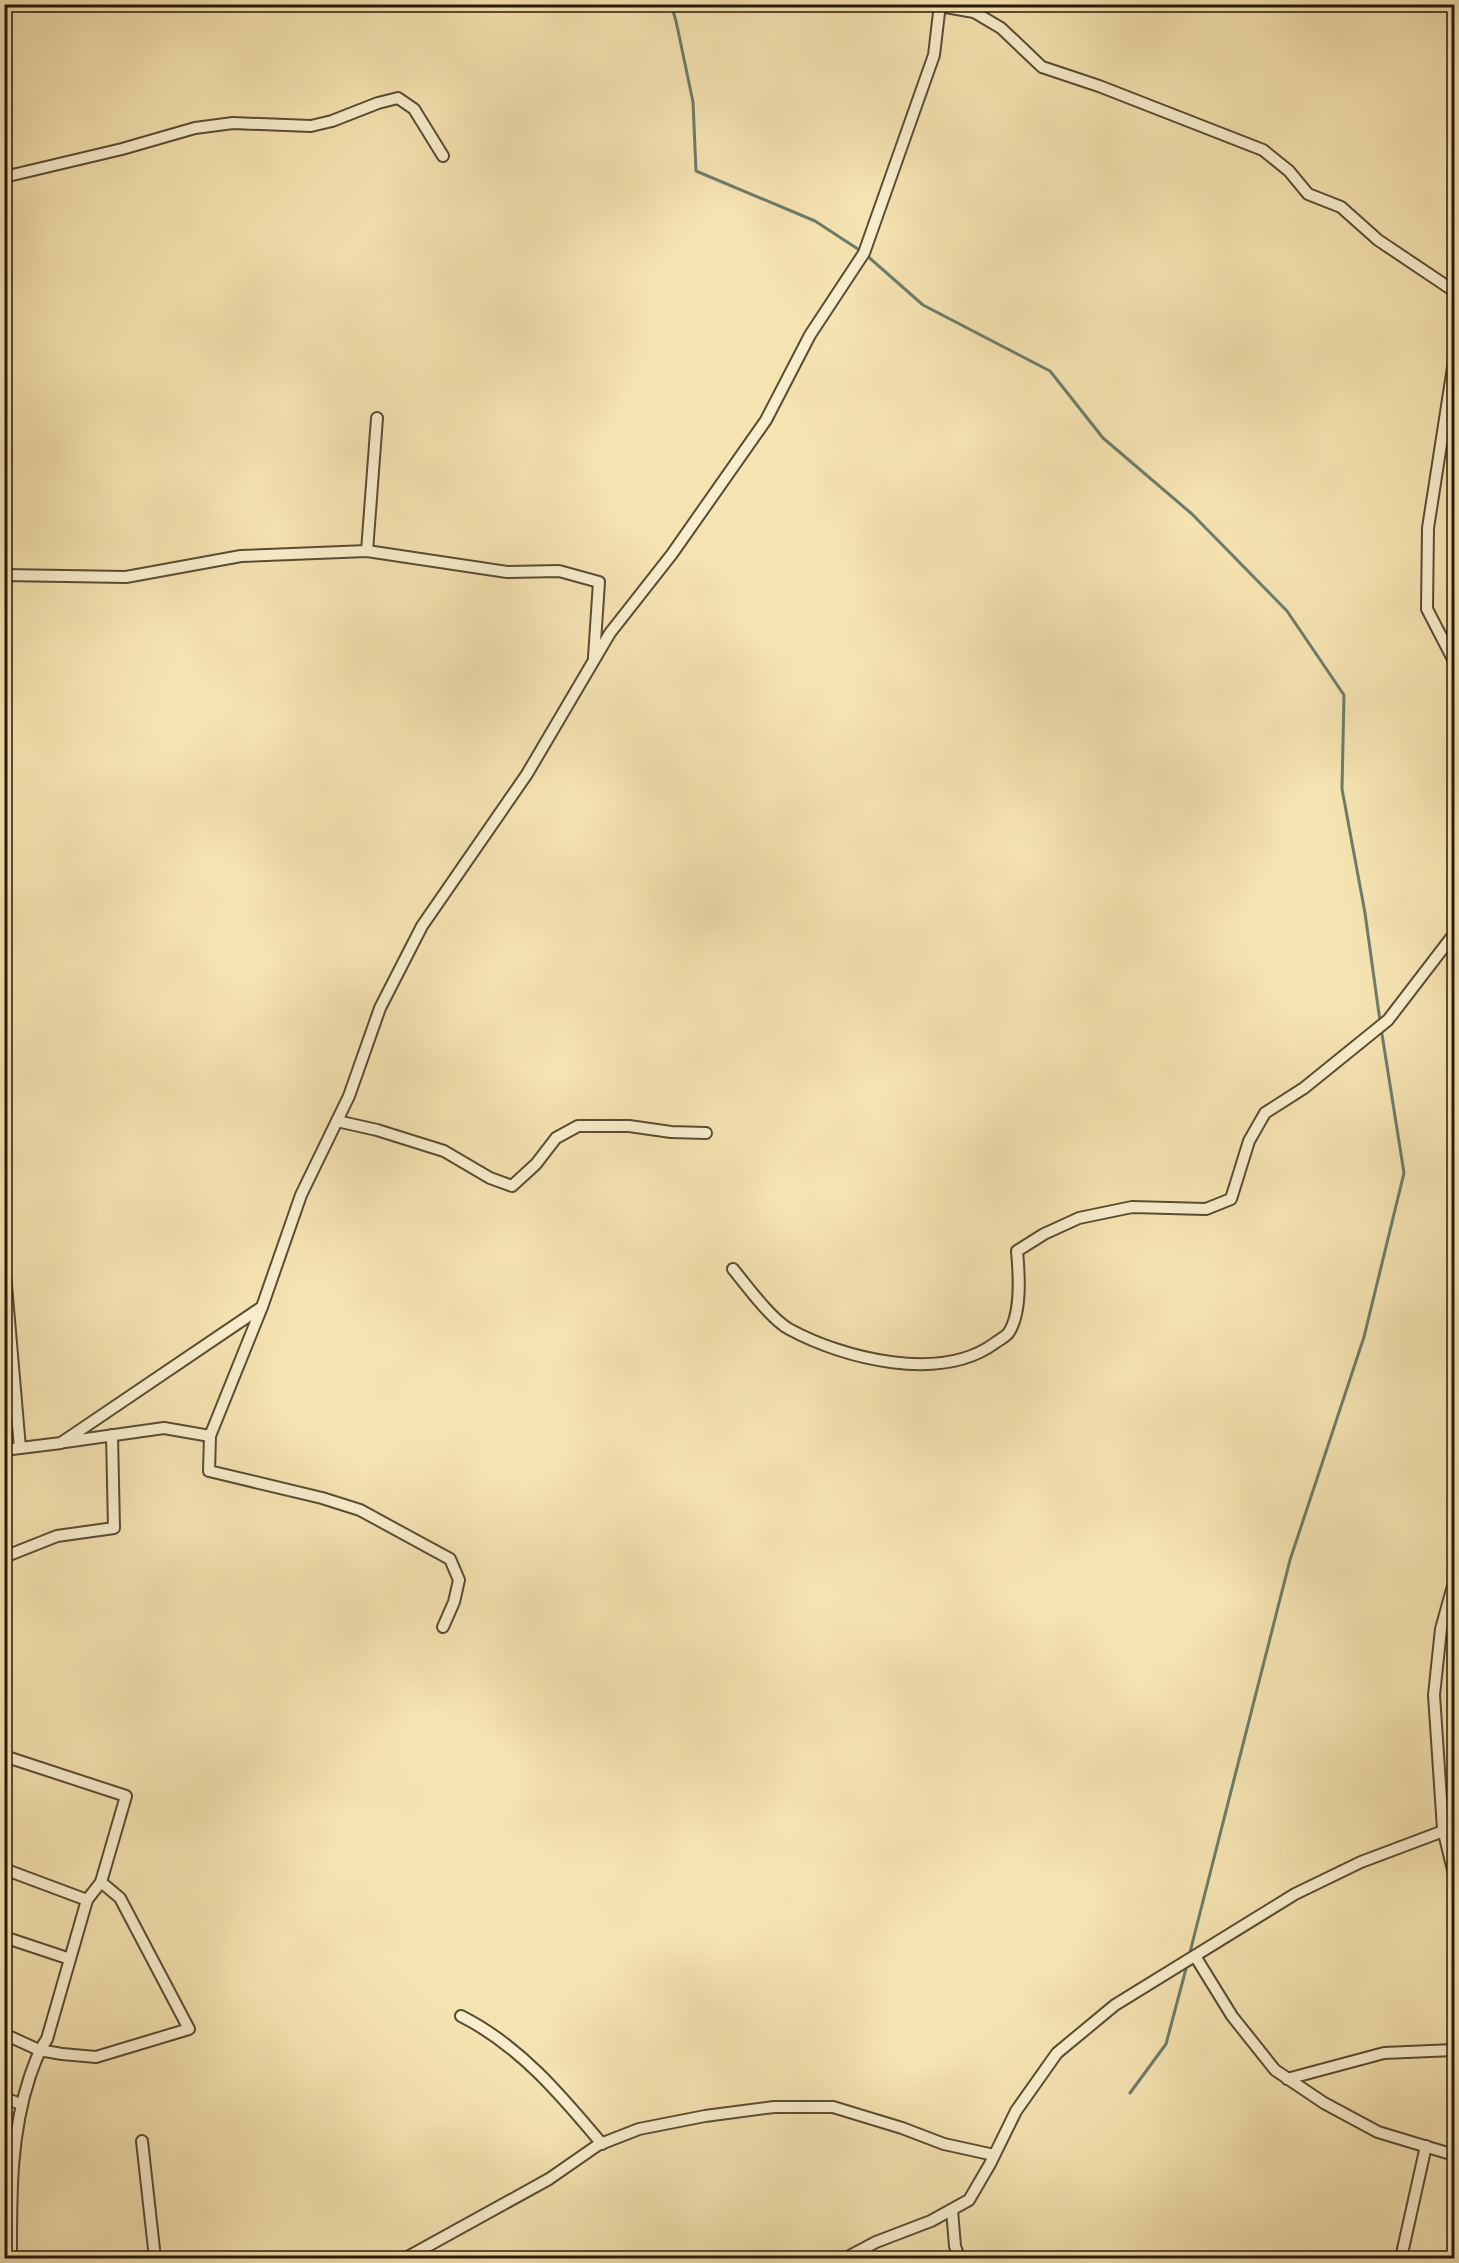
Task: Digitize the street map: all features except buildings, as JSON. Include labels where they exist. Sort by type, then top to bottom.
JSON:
[{"type":"street","points":[[443,1628],[454,1602],[459,1580],[450,1559],[360,1510],[322,1498],[209,1472],[210,1436],[262,1307],[302,1195],[349,1096],[380,1008],[422,926],[527,774],[610,633],[672,554],[766,420],[810,335],[864,253],[934,55],[940,5],[974,12],[1001,28],[1042,67],[1099,86],[1263,150],[1288,171],[1308,194],[1341,207],[1378,240],[1455,291]]},
{"type":"street","points":[[4,177],[122,149],[195,128],[233,123],[311,126],[398,98],[414,109],[443,156]]},
{"type":"street","points":[[1455,361],[1428,528],[1427,609],[1455,661]]},
{"type":"street","points":[[367,551],[378,418]]},
{"type":"street","points":[[4,575],[126,577],[242,556],[367,551],[507,572],[559,571],[599,582],[594,660]]},
{"type":"street","points":[[733,1269],[756,1298],[787,1328],[830,1347],[878,1360],[921,1364],[949,1362],[983,1352],[1009,1333],[1016,1312],[1019,1279],[1017,1251],[1044,1234],[1080,1218],[1132,1207],[1206,1209],[1231,1199],[1249,1141],[1265,1113],[1304,1088],[1388,1020],[1455,934]]},
{"type":"street","points":[[337,1121],[377,1130],[444,1151],[490,1178],[512,1186],[536,1164],[556,1138],[578,1126],[629,1126],[671,1132],[706,1133]]},
{"type":"street","points":[[5,1258],[20,1448]]},
{"type":"street","points":[[61,1443],[262,1307]]},
{"type":"street","points":[[4,1450],[164,1428],[210,1436]]},
{"type":"street","points":[[4,1557],[57,1536],[114,1528],[112,1435]]},
{"type":"street","points":[[1455,1582],[1441,1629],[1434,1695],[1443,1829],[1455,1874]]},
{"type":"street","points":[[4,1756],[126,1796],[101,1882],[87,1900],[47,2039],[39,2050],[21,2104],[7,2177],[9,2256]]},
{"type":"street","points":[[846,2259],[876,2242],[931,2221],[969,2200],[1016,2111],[1057,2053],[1115,2005],[1295,1894],[1361,1862],[1443,1829],[1455,1827]]},
{"type":"street","points":[[4,1869],[87,1900]]},
{"type":"street","points":[[4,2034],[39,2050],[96,2057],[189,2029],[120,1898],[101,1882]]},
{"type":"street","points":[[4,1937],[70,1959]]},
{"type":"street","points":[[1195,1956],[1232,2016],[1275,2070],[1324,2103],[1378,2132],[1455,2155]]},
{"type":"street","points":[[461,2016],[488,2030],[554,2087],[602,2144]]},
{"type":"street","points":[[1287,2079],[1384,2053],[1455,2050]]},
{"type":"street","points":[[4,2098],[21,2104]]},
{"type":"street","points":[[405,2259],[549,2179],[602,2144],[639,2129],[705,2116],[774,2106],[833,2108],[902,2128],[944,2144],[994,2155]]},
{"type":"street","points":[[142,2141],[154,2259]]},
{"type":"street","points":[[1401,2259],[1426,2146]]},
{"type":"street","points":[[952,2210],[955,2246],[959,2259]]},
{"type":"waterway","points":[[671,4],[693,102],[696,171],[815,221],[864,253],[923,305],[1050,371],[1103,438],[1192,514],[1287,611],[1344,695],[1342,789],[1365,913],[1380,1021]]},
{"type":"waterway","points":[[1189,1956],[1290,1560],[1364,1337],[1404,1173],[1381,1028]]},
{"type":"waterway","points":[[1130,2093],[1166,2044],[1187,1965]]}]
